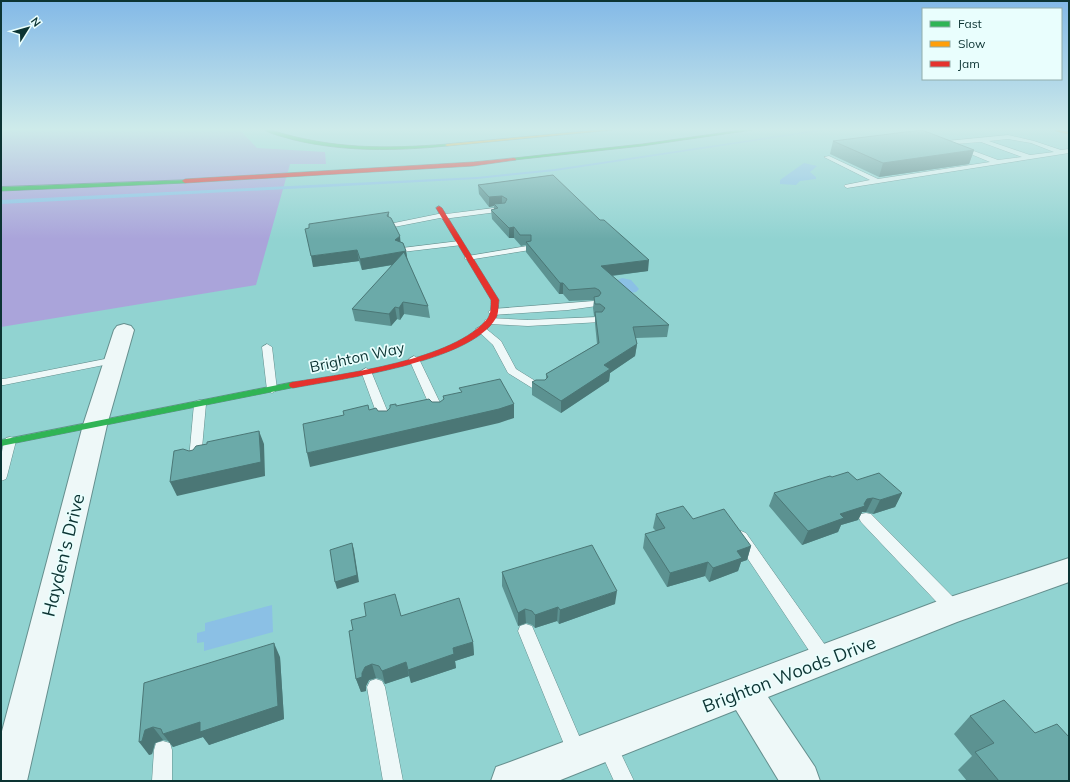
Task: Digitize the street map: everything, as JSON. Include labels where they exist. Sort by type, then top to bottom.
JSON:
[{"type":"main road","points":[[1,189],[440,166]]},
{"type":"main road","points":[[443,216],[495,300],[491,316]]},
{"type":"main road","name":"Brighton Way","points":[[5,442],[366,371],[414,359],[445,350],[475,335],[491,316]]},
{"type":"street","name":"Hayden's Drive","points":[[8,781],[11,731],[95,424],[124,330]]},
{"type":"street","name":"Brighton Woods Drive","points":[[510,781],[954,609],[1069,570]]},
{"type":"street","points":[[744,691],[801,781]]},
{"type":"lane","points":[[847,166],[877,181]]},
{"type":"lane","points":[[846,186],[969,166]]},
{"type":"lane","points":[[394,225],[443,216],[502,209]]},
{"type":"lane","points":[[443,216],[493,217]]},
{"type":"lane","points":[[402,250],[459,243]]},
{"type":"lane","points":[[468,258],[527,248]]},
{"type":"lane","points":[[491,316],[594,304]]},
{"type":"lane","points":[[491,316],[528,323],[598,320]]},
{"type":"lane","points":[[481,329],[497,342],[512,370],[541,389]]},
{"type":"lane","points":[[267,347],[272,390]]},
{"type":"lane","points":[[414,359],[438,410]]},
{"type":"lane","points":[[4,382],[115,360]]},
{"type":"lane","points":[[366,371],[384,420]]},
{"type":"lane","points":[[195,459],[200,404]]},
{"type":"lane","points":[[1,476],[5,442]]},
{"type":"lane","points":[[866,518],[954,609]]},
{"type":"lane","points":[[738,532],[825,659]]},
{"type":"lane","points":[[526,631],[592,750],[624,781]]},
{"type":"lane","points":[[376,687],[393,781]]},
{"type":"lane","points":[[162,781],[163,750]]},
{"type":"shaded area","points":[[1,166],[289,166],[256,285],[1,327]]},
{"type":"water","points":[[799,166],[816,166],[810,172],[816,177],[816,179],[800,181],[796,185],[780,184],[780,180]]},
{"type":"water","points":[[622,278],[631,280],[639,289],[636,292],[630,293],[617,282]]},
{"type":"water","points":[[272,605],[273,632],[204,651],[204,642],[197,643],[197,633],[205,631],[205,623]]},
{"type":"building","points":[[553,175],[600,220],[604,220],[649,260],[601,266],[669,325],[633,327],[637,344],[604,365],[610,369],[561,401],[532,382],[536,380],[545,380],[548,377],[546,374],[599,343],[595,312],[602,312],[605,308],[600,304],[595,304],[594,297],[599,296],[601,293],[595,288],[569,290],[563,283],[560,283],[526,242],[531,241],[531,235],[520,235],[514,227],[509,228],[491,210],[498,208],[494,204],[505,203],[507,199],[502,196],[489,197],[478,185]]},
{"type":"building","points":[[389,212],[387,216],[391,218],[400,236],[395,240],[403,243],[406,251],[360,259],[357,250],[311,256],[305,229],[309,228],[309,224]]},
{"type":"building","points":[[404,252],[428,306],[403,302],[399,308],[395,307],[389,314],[352,309]]},
{"type":"building","points":[[500,379],[514,404],[499,409],[307,453],[303,424],[344,415],[343,411],[368,405],[369,410],[376,408],[378,411],[387,411],[390,408],[390,405],[396,404],[396,406],[429,399],[432,402],[440,402],[444,399],[443,396],[462,392],[459,388]]},
{"type":"building","points":[[259,431],[261,462],[170,482],[174,451],[183,449],[189,451],[193,450],[196,446],[207,444],[207,442]]},
{"type":"building","points":[[848,472],[857,480],[879,473],[902,493],[880,500],[873,498],[867,499],[864,504],[865,506],[840,514],[844,518],[808,531],[774,493],[830,476],[832,477]]},
{"type":"building","points":[[683,506],[693,519],[724,509],[751,546],[737,551],[742,558],[713,568],[708,562],[670,573],[645,534],[665,528],[656,514]]},
{"type":"building","points":[[352,543],[357,575],[335,582],[330,550]]},
{"type":"building","points":[[592,545],[617,591],[560,610],[558,607],[535,615],[532,611],[525,609],[518,613],[502,572]]},
{"type":"building","points":[[395,594],[401,616],[459,598],[473,642],[453,648],[454,654],[408,670],[406,662],[382,671],[379,666],[372,664],[365,667],[362,677],[356,679],[349,631],[353,630],[351,620],[366,616],[364,603]]},
{"type":"building","points":[[274,643],[278,706],[200,732],[200,722],[163,734],[161,729],[153,727],[145,730],[142,741],[139,742],[144,683]]},
{"type":"building","points":[[1004,700],[1035,733],[1057,724],[1069,737],[1069,781],[999,781],[975,752],[994,743],[970,716]]},
{"type":"waterway","points":[[1,202],[477,178],[579,166]]},
{"type":"traffic: fast","points":[[1,189],[185,181]]},
{"type":"traffic: fast","points":[[1,443],[293,385]]},
{"type":"traffic: jam","points":[[185,181],[431,166]]},
{"type":"traffic: jam","points":[[293,385],[370,371],[430,356],[456,345],[477,333],[492,318],[495,300],[439,208]]}]
